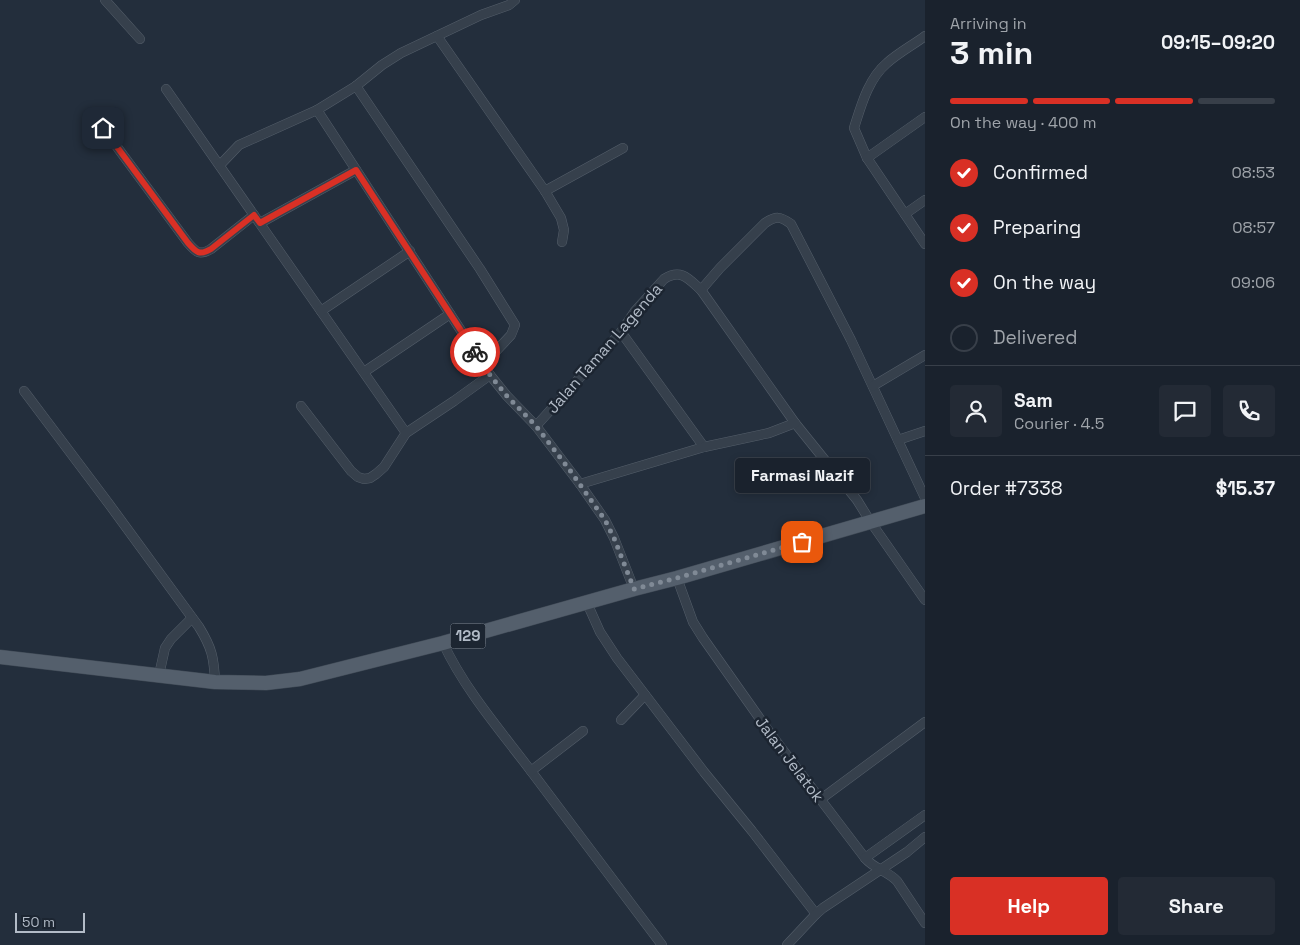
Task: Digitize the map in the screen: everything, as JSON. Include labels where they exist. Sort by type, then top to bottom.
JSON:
[{"type":"main road","name":"129","points":[[0,658],[215,682],[266,683],[300,679],[443,643],[925,506]]},
{"type":"street","points":[[105,0],[140,39]]},
{"type":"street","points":[[220,165],[239,144],[317,110],[356,86],[395,57],[481,15],[509,5],[515,0]]},
{"type":"street","points":[[437,36],[545,191],[561,218],[564,230],[562,242]]},
{"type":"street","points":[[925,36],[886,63],[876,76],[864,99],[854,128],[867,158],[925,244]]},
{"type":"street","points":[[356,86],[480,269],[515,325],[511,336],[483,365]]},
{"type":"street","points":[[166,89],[406,433]]},
{"type":"street","points":[[317,110],[490,375],[536,426],[605,520],[634,589]]},
{"type":"street","points":[[867,158],[925,117]]},
{"type":"street","points":[[103,128],[188,243],[200,253],[206,252],[257,219],[356,170]]},
{"type":"street","points":[[545,191],[623,148]]},
{"type":"street","points":[[905,214],[925,200]]},
{"type":"street","points":[[925,498],[851,340],[794,229],[786,220],[773,218],[720,268],[701,290],[795,423],[857,500],[925,600]]},
{"type":"street","points":[[321,311],[410,251]]},
{"type":"street","name":"Jalan Taman Lagenda","points":[[536,426],[620,332],[634,311],[664,279],[675,274],[682,275],[701,290]]},
{"type":"street","points":[[364,372],[450,314]]},
{"type":"street","points":[[620,332],[704,447]]},
{"type":"street","points":[[873,386],[925,355]]},
{"type":"street","points":[[301,406],[351,471],[364,479],[370,478],[384,468],[406,433],[490,375]]},
{"type":"street","points":[[24,391],[109,504],[204,636],[214,662],[215,682]]},
{"type":"street","points":[[580,484],[704,447],[769,433],[795,423]]},
{"type":"street","points":[[898,440],[925,431]]},
{"type":"street","name":"Jalan Jelatok","points":[[677,578],[693,622],[770,733],[865,858],[870,864],[891,875],[897,881],[925,923]]},
{"type":"street","points":[[587,603],[600,632],[617,658],[816,914]]},
{"type":"street","points":[[159,675],[165,648],[171,639],[192,618]]},
{"type":"street","points":[[443,643],[454,665],[483,710],[662,945]]},
{"type":"street","points":[[621,720],[645,695]]},
{"type":"street","points":[[821,799],[925,722]]},
{"type":"street","points":[[531,771],[582,731]]},
{"type":"street","points":[[865,858],[925,814]]},
{"type":"street","points":[[787,945],[816,914],[907,852],[925,837]]},
{"type":"way so far","points":[[475,352],[507,396],[536,426],[605,520],[634,589],[802,542]]},
{"type":"place","name":"Farmasi Nazif","points":[[802,542]]},
{"type":"route","points":[[103,128],[188,243],[200,253],[211,249],[254,215],[260,223],[356,170],[475,352]]}]
